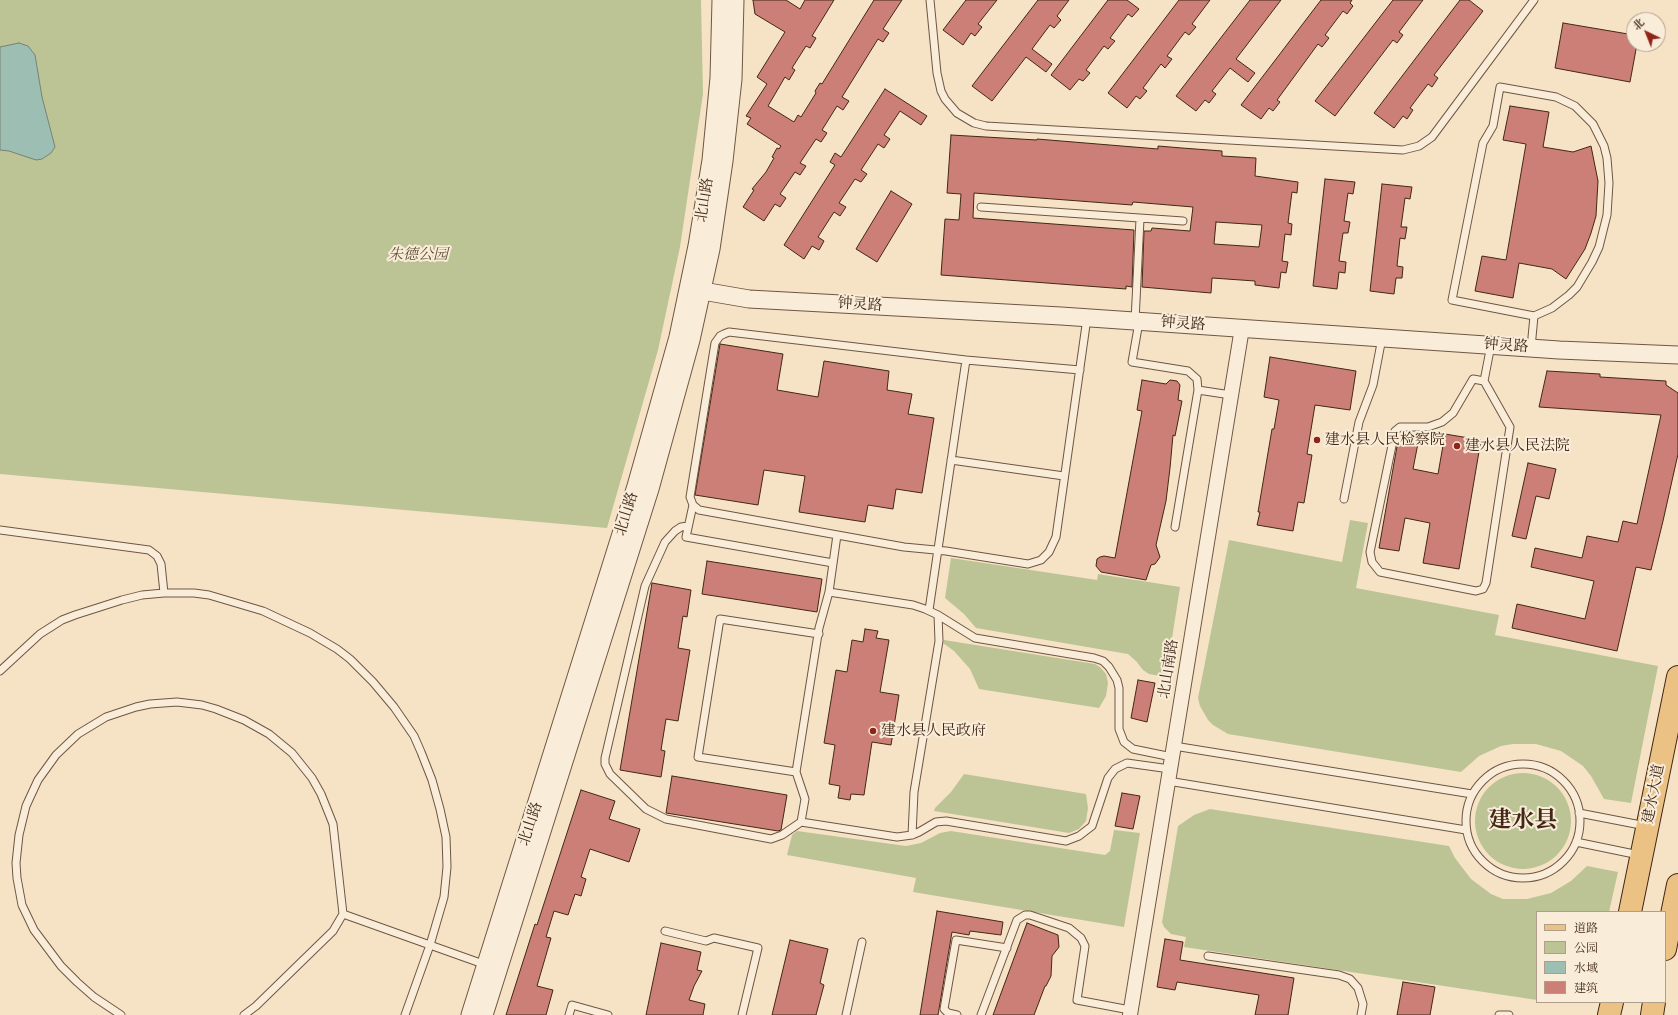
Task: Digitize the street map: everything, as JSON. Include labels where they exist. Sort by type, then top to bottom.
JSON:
[{"type":"main road","name":"建水大道","points":[[1630,911],[1678,677]]},
{"type":"main road","points":[[1671,936],[1678,885]]},
{"type":"main road","points":[[1609,1015],[1612,1003]]},
{"type":"main road","points":[[1652,1015],[1654,1003]]},
{"type":"street","name":"北山路","points":[[484,1015],[650,489],[691,340],[696,290],[697,246],[711,160],[719,78],[721,0]]},
{"type":"street","name":"北山路","points":[[470,1015],[636,486],[678,337],[711,249],[724,161],[732,79],[735,0]]},
{"type":"street","name":"钟灵路","points":[[696,290],[756,299],[1137,321],[1531,348],[1678,354]]},
{"type":"street","name":"北山南路","points":[[1130,1013],[1242,328]]},
{"type":"lane","points":[[930,0],[937,73],[941,91],[945,99],[957,113],[974,123],[986,126],[1403,150],[1419,146],[1432,137],[1534,0]]},
{"type":"lane","points":[[1500,87],[1556,97],[1575,106],[1589,119],[1599,135],[1604,146],[1608,164],[1609,199],[1607,215],[1599,247],[1592,262],[1577,287],[1569,295],[1552,308],[1534,316],[1452,300],[1483,143],[1493,126],[1500,87]]},
{"type":"lane","points":[[981,207],[1183,221]]},
{"type":"lane","points":[[1140,219],[1137,321],[1132,362],[1188,371],[1197,379],[1198,390],[1175,528]]},
{"type":"lane","points":[[1531,348],[1534,316]]},
{"type":"lane","points":[[1080,370],[966,360],[729,332],[720,336],[715,343],[690,497],[693,505],[699,510],[837,535],[904,547],[1028,564],[1041,560],[1049,552],[1056,537],[1064,476],[1080,370],[1087,318]]},
{"type":"lane","points":[[1344,499],[1359,422],[1373,385],[1382,338]]},
{"type":"lane","points":[[1484,381],[1472,379],[1453,413],[1442,422],[1428,427],[1400,427],[1395,431],[1370,552],[1372,562],[1380,572],[1476,591],[1483,589],[1486,583],[1510,427],[1484,381],[1491,345]]},
{"type":"lane","points":[[929,610],[966,360]]},
{"type":"lane","points":[[1198,390],[1231,395]]},
{"type":"lane","points":[[951,460],[1064,476]]},
{"type":"lane","points":[[693,505],[686,537],[833,563]]},
{"type":"lane","points":[[688,526],[681,527],[675,531],[665,542],[645,586],[605,758],[605,764],[610,774],[646,808],[666,819],[771,839],[782,835],[801,822],[897,837],[912,835],[936,822],[946,821],[1066,841],[1079,836],[1092,826],[1108,778],[1120,765],[1127,763],[1171,763],[1472,794]]},
{"type":"lane","points":[[0,530],[149,550],[157,556],[161,564],[164,593]]},
{"type":"lane","points":[[801,822],[805,799],[796,772],[818,634],[829,592],[837,535]]},
{"type":"lane","points":[[829,592],[913,605],[929,610],[938,614],[975,638],[1094,658],[1103,661],[1109,667],[1117,680],[1119,688],[1119,729],[1124,742],[1133,750],[1171,763],[1466,830]]},
{"type":"lane","points":[[0,671],[40,634],[62,620],[122,600],[142,595],[164,593],[194,593],[209,595],[263,611],[287,621],[338,649],[350,658],[373,682],[408,726],[421,752],[440,809],[446,837],[447,867],[444,897],[430,945],[405,1015]]},
{"type":"lane","points":[[912,835],[914,792],[938,641],[938,614]]},
{"type":"lane","points":[[796,772],[698,757],[704,719],[720,619],[818,634]]},
{"type":"lane","points":[[121,1015],[94,997],[77,982],[47,948],[34,930],[21,899],[17,878],[16,864],[22,820],[31,793],[38,780],[66,744],[91,725],[106,717],[136,707],[177,702],[202,705],[244,720],[269,734],[292,753],[312,778],[328,808],[335,838],[343,914],[333,931],[256,1006],[244,1015]]},
{"type":"lane","points":[[1513,764],[1535,765],[1554,773],[1563,780],[1570,789],[1576,799],[1579,813],[1580,828],[1576,842],[1569,855],[1561,864],[1552,870],[1530,878],[1518,878],[1496,872],[1486,866],[1472,849],[1466,830],[1465,817],[1467,806],[1472,794],[1481,782],[1493,772],[1513,764]]},
{"type":"lane","points":[[1579,813],[1648,826]]},
{"type":"lane","points":[[1576,842],[1642,855]]},
{"type":"lane","points":[[343,914],[486,965]]},
{"type":"lane","points":[[981,1015],[1017,920],[1025,915],[1030,915],[1069,928],[1081,938],[1085,946],[1077,1000],[1130,1013]]},
{"type":"lane","points":[[665,930],[706,941],[714,938],[758,948],[742,1015]]},
{"type":"lane","points":[[957,1015],[948,1013],[944,1009],[956,940],[1007,948]]},
{"type":"lane","points":[[846,1015],[862,942]]},
{"type":"lane","points":[[1208,956],[1339,975],[1350,979],[1358,988],[1362,1004],[1361,1015]]},
{"type":"lane","points":[[568,1015],[572,1005],[608,1015]]},
{"type":"lane","points":[[1500,1015],[1510,1015]]},
{"type":"green space","name":"朱德公园","points":[[0,0],[701,0],[703,94],[680,247],[658,350],[607,528],[0,474]]},
{"type":"green space","points":[[1350,520],[1368,523],[1356,588],[1499,615],[1495,635],[1658,666],[1631,803],[1604,799],[1591,776],[1583,766],[1561,751],[1536,744],[1513,744],[1501,746],[1479,756],[1461,772],[1228,734],[1213,725],[1208,720],[1200,706],[1198,698],[1229,540],[1342,562]]},
{"type":"green space","points":[[951,558],[1097,580],[1098,574],[1180,587],[1166,677],[1149,674],[1143,670],[1128,654],[976,628],[964,614],[945,598]]},
{"type":"green space","points":[[944,640],[1095,664],[1106,674],[1108,683],[1106,696],[1099,708],[979,689],[970,669],[954,651],[943,643]]},
{"type":"green space","points":[[1523,773],[1541,777],[1550,781],[1557,787],[1563,794],[1567,803],[1571,821],[1567,839],[1563,848],[1557,855],[1550,861],[1541,865],[1523,869],[1505,865],[1496,861],[1489,855],[1483,848],[1479,839],[1475,821],[1479,803],[1483,794],[1489,787],[1496,781],[1505,777]]},
{"type":"green space","points":[[964,774],[1086,794],[1088,808],[1086,821],[1079,829],[1069,833],[934,811],[935,808],[951,792]]},
{"type":"green space","points":[[1210,809],[1449,846],[1455,858],[1471,879],[1491,894],[1503,899],[1527,899],[1551,893],[1571,881],[1587,866],[1618,872],[1609,911],[1536,911],[1536,1000],[1184,947],[1186,937],[1171,934],[1164,927],[1162,922],[1178,826],[1194,815]]},
{"type":"green space","points":[[1114,830],[1140,833],[1124,927],[913,892],[916,878],[787,855],[792,835],[797,831],[906,846],[921,843],[940,833],[951,831],[1105,855],[1110,851]]},
{"type":"water","points":[[19,43],[28,46],[35,55],[42,97],[55,147],[51,153],[42,159],[36,160],[9,151],[0,150],[0,47]]},
{"type":"building","points":[[753,0],[786,0],[800,9],[805,0],[834,0],[812,36],[816,38],[810,48],[806,46],[792,68],[795,70],[789,80],[785,77],[768,106],[794,122],[798,115],[801,117],[816,93],[815,91],[820,83],[822,84],[874,0],[902,0],[883,29],[889,33],[883,42],[878,39],[842,97],[849,101],[843,110],[837,106],[822,130],[827,133],[821,142],[816,139],[800,163],[806,166],[800,175],[795,172],[780,194],[786,198],[780,207],[775,204],[764,221],[743,207],[754,190],[752,189],[766,172],[774,158],[772,157],[777,148],[779,149],[781,146],[747,124],[751,118],[746,116],[767,84],[757,77],[785,32],[755,14]]},
{"type":"building","points":[[966,0],[997,0],[978,24],[982,27],[975,36],[971,33],[963,45],[943,30]]},
{"type":"building","points":[[1038,0],[1069,0],[1057,16],[1061,20],[1054,28],[1050,25],[1032,49],[1052,64],[1046,72],[1026,57],[992,101],[972,86]]},
{"type":"building","points":[[1108,0],[1127,0],[1139,9],[1132,17],[1128,14],[1110,38],[1115,41],[1108,49],[1104,46],[1086,70],[1090,73],[1083,81],[1079,79],[1070,90],[1051,75]]},
{"type":"building","points":[[1179,0],[1210,0],[1192,24],[1196,27],[1189,35],[1185,32],[1167,56],[1172,59],[1165,68],[1161,64],[1143,88],[1147,91],[1140,99],[1136,96],[1127,108],[1108,93]]},
{"type":"building","points":[[1250,0],[1281,0],[1236,59],[1255,73],[1248,82],[1230,68],[1212,91],[1216,94],[1209,103],[1205,100],[1196,111],[1176,96]]},
{"type":"building","points":[[1321,0],[1352,0],[1350,3],[1353,6],[1347,14],[1343,11],[1325,35],[1329,38],[1322,47],[1318,44],[1277,100],[1280,102],[1273,111],[1269,108],[1261,119],[1241,105]]},
{"type":"building","points":[[1393,0],[1423,0],[1399,32],[1403,35],[1397,43],[1393,40],[1335,116],[1315,101]]},
{"type":"building","points":[[1460,0],[1469,0],[1483,11],[1434,75],[1438,78],[1432,87],[1428,84],[1410,108],[1413,110],[1407,119],[1403,116],[1394,128],[1374,113]]},
{"type":"building","points":[[1563,23],[1626,34],[1626,52],[1636,52],[1630,82],[1555,68]]},
{"type":"building","points":[[885,89],[927,116],[921,125],[900,111],[884,135],[890,139],[884,148],[878,144],[861,170],[867,174],[861,182],[855,179],[839,203],[846,207],[840,216],[834,212],[818,237],[824,241],[819,250],[812,246],[804,259],[784,245],[835,165],[830,162],[835,153],[841,157]]},
{"type":"building","points":[[1510,106],[1549,112],[1543,147],[1573,152],[1591,146],[1598,181],[1596,216],[1591,233],[1585,249],[1566,279],[1552,269],[1519,263],[1513,298],[1475,291],[1482,256],[1506,260],[1526,144],[1503,140]]},
{"type":"building","points":[[951,135],[1037,139],[1158,149],[1158,146],[1222,151],[1222,156],[1256,158],[1255,176],[1298,182],[1297,193],[1292,192],[1288,223],[1292,224],[1291,235],[1285,234],[1282,261],[1288,262],[1286,273],[1281,272],[1279,288],[1255,285],[1255,281],[1212,278],[1211,293],[1142,287],[1144,231],[1151,231],[1152,228],[1190,231],[1193,207],[1133,202],[1132,205],[974,193],[973,218],[1134,230],[1132,287],[1126,286],[1126,289],[941,275],[945,219],[959,220],[961,194],[947,193]],"holes":[[[1216,222],[1262,225],[1259,247],[1214,244]]]},
{"type":"building","points":[[1325,179],[1355,182],[1353,194],[1348,193],[1344,221],[1350,222],[1348,233],[1343,233],[1339,261],[1346,262],[1345,273],[1339,272],[1337,289],[1313,286]]},
{"type":"building","points":[[1382,184],[1412,187],[1410,199],[1405,198],[1401,227],[1407,227],[1405,239],[1400,238],[1397,266],[1403,267],[1402,278],[1396,278],[1394,294],[1370,291]]},
{"type":"building","points":[[891,191],[912,204],[877,262],[856,249]]},
{"type":"building","points":[[720,344],[783,354],[777,390],[818,397],[824,361],[889,371],[887,390],[912,394],[908,414],[934,418],[922,493],[896,489],[893,509],[868,505],[865,522],[799,512],[805,476],[764,470],[758,505],[695,495]]},
{"type":"building","points":[[1270,357],[1356,371],[1350,410],[1315,405],[1307,454],[1312,455],[1304,503],[1298,502],[1293,531],[1257,525],[1272,429],[1274,429],[1279,400],[1264,397]]},
{"type":"building","points":[[1547,371],[1600,374],[1600,377],[1666,381],[1666,385],[1678,393],[1678,454],[1663,521],[1651,570],[1636,567],[1617,651],[1512,628],[1517,604],[1585,619],[1594,581],[1531,567],[1535,548],[1582,558],[1587,536],[1618,542],[1623,521],[1637,524],[1661,415],[1539,407]]},
{"type":"building","points":[[1142,380],[1166,384],[1170,380],[1177,381],[1180,385],[1178,400],[1182,401],[1175,436],[1173,435],[1166,501],[1156,545],[1160,557],[1155,564],[1151,565],[1146,580],[1101,572],[1096,566],[1097,559],[1100,557],[1104,556],[1115,558],[1142,411],[1137,410]]},
{"type":"building","points":[[1445,434],[1481,440],[1459,569],[1423,563],[1430,523],[1405,518],[1399,551],[1379,548],[1399,435],[1419,438],[1413,469],[1438,474]]},
{"type":"building","points":[[1528,463],[1556,469],[1549,499],[1536,496],[1526,539],[1512,536]]},
{"type":"building","points":[[707,561],[822,579],[817,612],[702,594]]},
{"type":"building","points":[[652,583],[691,590],[687,617],[683,616],[678,648],[690,650],[678,721],[666,719],[661,750],[665,751],[661,777],[620,770]]},
{"type":"building","points":[[865,629],[878,631],[876,638],[889,640],[880,692],[899,695],[891,745],[872,742],[864,795],[851,794],[850,800],[838,798],[840,786],[829,784],[835,745],[824,743],[836,670],[847,672],[852,640],[863,642]]},
{"type":"building","points":[[1138,680],[1155,683],[1147,722],[1131,718]]},
{"type":"building","points":[[672,776],[787,795],[781,830],[778,831],[666,813]]},
{"type":"building","points":[[581,790],[615,801],[609,819],[640,829],[629,862],[590,849],[581,877],[586,879],[581,896],[575,894],[568,915],[554,911],[546,937],[551,938],[537,986],[553,990],[546,1015],[506,1015],[535,924],[537,925]]},
{"type":"building","points":[[1122,793],[1140,796],[1133,829],[1115,826]]},
{"type":"building","points":[[937,911],[1003,922],[1001,935],[970,931],[969,935],[952,932],[938,1015],[920,1015]]},
{"type":"building","points":[[1027,923],[1058,935],[1059,947],[1052,956],[1051,976],[1045,986],[1034,1015],[993,1015]]},
{"type":"building","points":[[1165,939],[1183,942],[1180,960],[1294,978],[1288,1015],[1255,1015],[1259,995],[1177,982],[1175,990],[1157,987]]},
{"type":"building","points":[[790,940],[828,949],[820,983],[824,985],[816,1015],[772,1015]]},
{"type":"building","points":[[661,943],[701,952],[697,970],[702,971],[689,1000],[705,1004],[703,1015],[646,1015]]},
{"type":"building","points":[[1403,982],[1435,987],[1430,1015],[1397,1015]]},
{"type":"place","name":"建水县人民检察院","points":[[1317,440]]},
{"type":"place","name":"建水县人民法院","points":[[1457,446]]},
{"type":"place","name":"建水县人民政府","points":[[873,731]]},
{"type":"district","name":"建水县","points":[[1523,821]]}]
